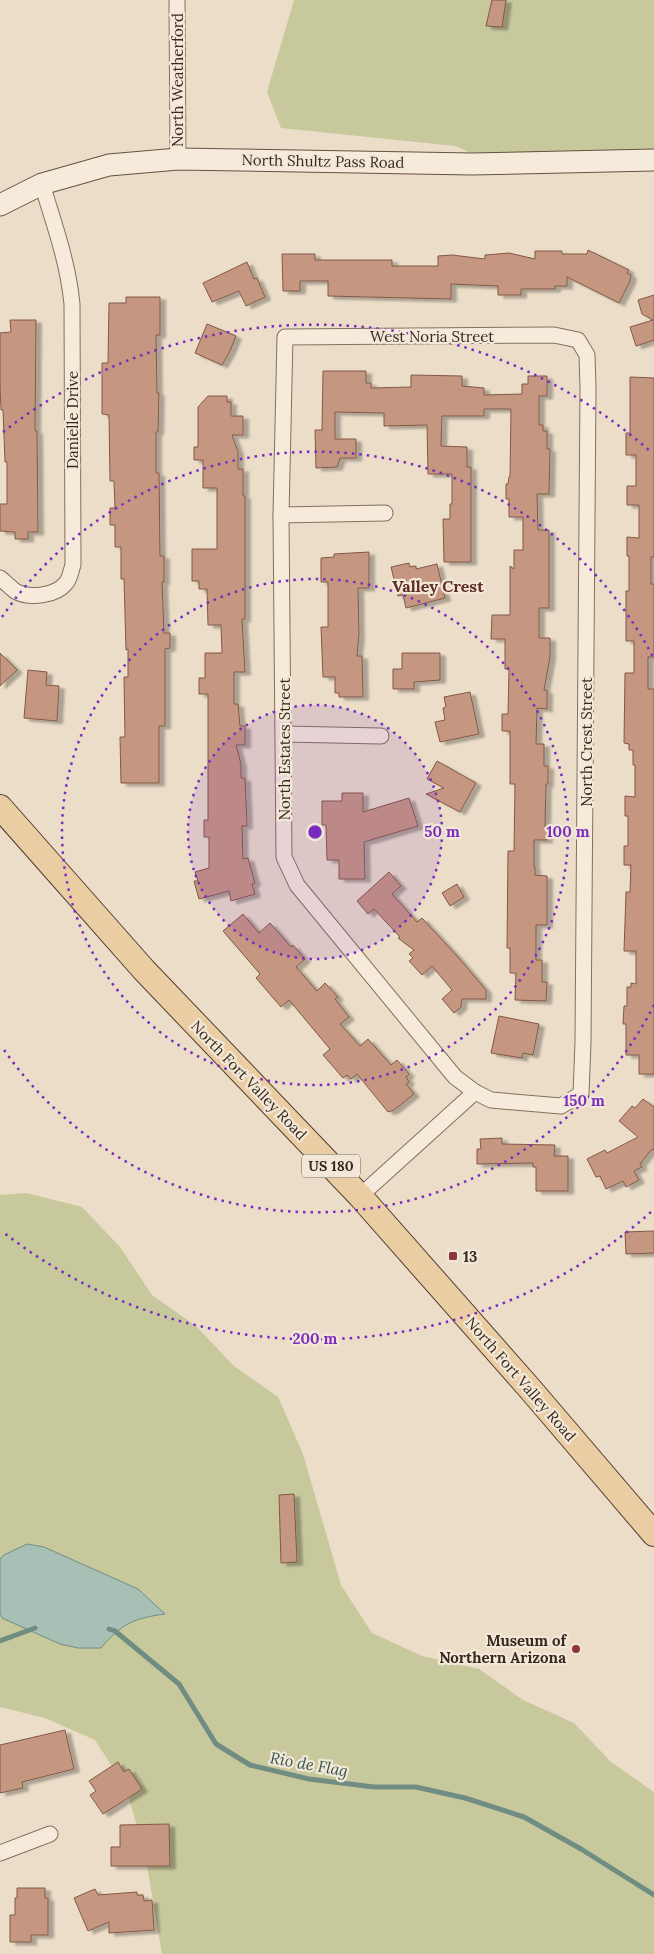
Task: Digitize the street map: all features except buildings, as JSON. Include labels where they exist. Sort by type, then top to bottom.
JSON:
[{"type":"main road","name":"North Fort Valley Road","points":[[0,807],[144,970],[360,1196],[531,1390],[654,1534]]},
{"type":"street","name":"North Weatherford","points":[[177,0],[178,159]]},
{"type":"street","name":"North Shultz Pass Road","points":[[0,205],[42,184],[109,165],[178,159],[472,164],[654,160]]},
{"type":"street","name":"Danielle Drive","points":[[0,578],[16,592],[46,595],[55,592],[67,583],[73,565],[72,304],[67,263],[42,184]]},
{"type":"street","name":"West Noria Street","points":[[285,337],[554,335],[578,340]]},
{"type":"street","name":"North Estates Street","points":[[285,337],[281,515],[284,857],[297,885],[456,1077],[475,1092]]},
{"type":"street","name":"North Crest Street","points":[[475,1092],[491,1100],[561,1106],[581,1094],[584,1022],[588,388],[587,355],[578,340]]},
{"type":"street","points":[[281,515],[385,513]]},
{"type":"street","points":[[284,734],[381,736]]},
{"type":"street","points":[[360,1196],[475,1092]]},
{"type":"street","points":[[0,1853],[50,1834]]},
{"type":"green space","points":[[294,0],[654,0],[654,164],[568,173],[505,168],[455,146],[281,128],[267,92]]},
{"type":"green space","points":[[26,1193],[82,1207],[120,1247],[152,1295],[196,1326],[234,1366],[278,1397],[303,1454],[341,1585],[372,1633],[422,1656],[479,1669],[523,1700],[574,1723],[611,1762],[654,1792],[654,1954],[162,1954],[145,1854],[126,1788],[95,1740],[45,1718],[0,1707],[0,1195]]},
{"type":"shaded area","points":[[27,1544],[44,1547],[138,1589],[165,1614],[136,1620],[115,1633],[101,1648],[78,1648],[60,1644],[2,1618],[0,1614],[0,1559],[4,1555]]},
{"type":"waterway","name":"Rio de Flag","points":[[0,1641],[35,1628]]},
{"type":"waterway","name":"Rio de Flag","points":[[109,1629],[115,1631],[179,1684],[216,1744],[250,1765],[309,1779],[374,1787],[416,1787],[465,1798],[524,1817],[581,1849],[654,1895]]},
{"type":"place","name":"13","points":[[453,1256]]},
{"type":"place","name":"Museum of Northern Arizona","points":[[576,1649]]},
{"type":"district","name":"Valley Crest","points":[[438,586]]}]
